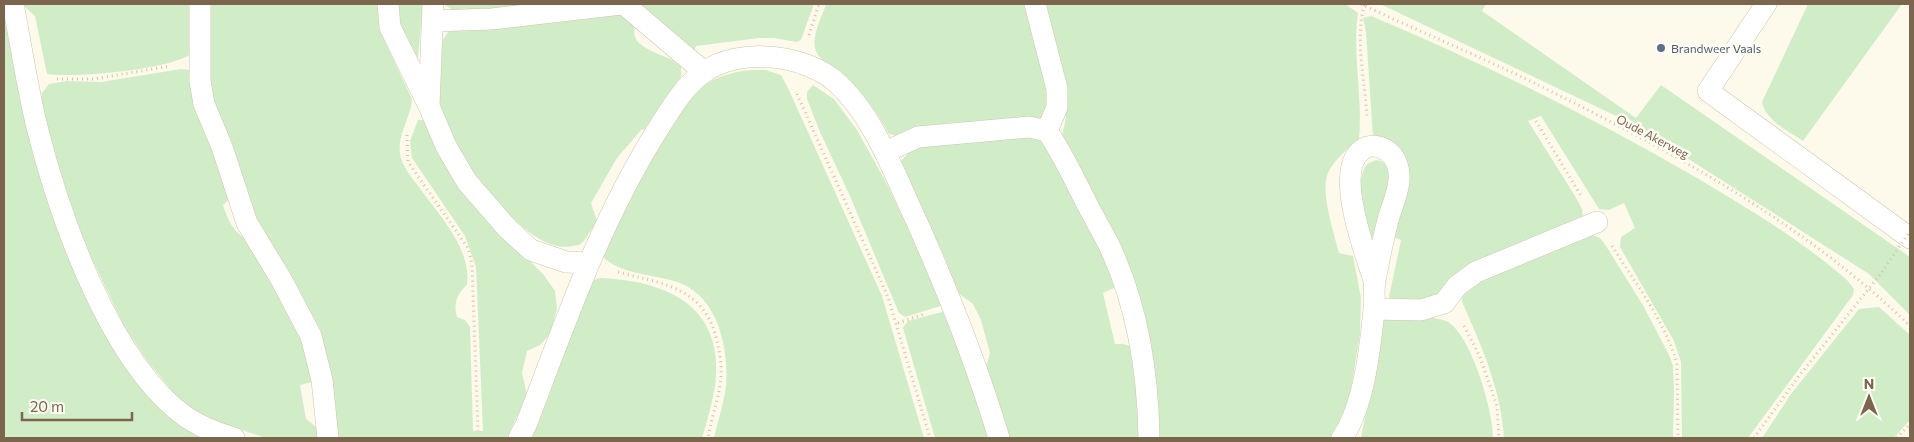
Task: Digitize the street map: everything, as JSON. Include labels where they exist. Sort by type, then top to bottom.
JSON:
[{"type":"lane","points":[[13,4],[38,128],[59,198],[84,267],[112,327],[137,366],[185,416],[210,431],[234,438]]},
{"type":"lane","points":[[200,4],[200,62],[204,104],[222,147],[247,223],[281,279],[311,336],[322,380],[328,438]]},
{"type":"lane","points":[[388,4],[390,27],[429,106],[446,146],[467,182],[508,229],[531,250],[566,262],[588,263]]},
{"type":"lane","points":[[429,106],[433,12],[492,19],[623,4],[704,72]]},
{"type":"lane","points":[[1035,4],[1057,89],[1057,107],[1046,131]]},
{"type":"lane","points":[[1766,4],[1708,91],[1910,238]]},
{"type":"lane","points":[[519,438],[526,425],[588,263],[644,150],[680,96],[704,72],[723,63],[768,56],[789,59],[800,63],[836,82],[852,100],[885,152],[953,306],[999,438]]},
{"type":"lane","points":[[885,152],[918,137],[1029,127],[1046,131],[1059,149],[1109,245],[1121,275],[1139,341],[1148,401],[1148,438]]},
{"type":"lane","points":[[1342,438],[1350,426],[1360,393],[1374,308],[1374,283],[1387,223],[1400,179],[1398,168],[1389,152],[1382,147],[1368,147],[1358,152],[1351,165],[1350,180],[1359,235],[1374,283]]},
{"type":"lane","points":[[1374,308],[1421,310],[1444,303],[1457,286],[1476,272],[1597,222]]},
{"type":"path","points":[[1363,4],[1361,42],[1368,147]]},
{"type":"path","name":"Oude Akerweg","points":[[1363,4],[1527,80],[1671,155],[1743,197],[1795,232],[1868,288],[1910,326]]},
{"type":"path","points":[[28,80],[94,79],[200,62]]},
{"type":"path","points":[[800,63],[796,81],[797,93],[888,297],[898,323],[930,438]]},
{"type":"path","points":[[429,106],[412,120],[407,132],[408,162],[468,248],[472,264],[478,431]]},
{"type":"path","points":[[1536,121],[1663,327],[1677,363],[1678,438]]},
{"type":"path","points":[[1754,438],[1799,376],[1868,288],[1874,283],[1910,231]]},
{"type":"path","points":[[588,263],[682,291],[705,311],[716,337],[721,362],[718,398],[708,438]]},
{"type":"path","points":[[1444,303],[1465,328],[1480,357],[1497,406],[1498,438]]},
{"type":"path","points":[[898,323],[933,312]]},
{"type":"path","points":[[1897,438],[1910,424]]},
{"type":"green space","points":[[22,4],[194,4],[191,54],[179,60],[121,72],[78,75],[47,74],[35,16]]},
{"type":"green space","points":[[206,4],[380,4],[382,35],[412,99],[400,142],[401,158],[410,175],[453,234],[465,259],[467,285],[458,295],[455,307],[457,317],[465,320],[470,327],[473,431],[483,431],[476,267],[465,236],[412,158],[410,141],[418,120],[423,120],[433,142],[503,235],[543,274],[555,291],[557,309],[550,334],[540,345],[527,351],[522,373],[527,395],[507,438],[334,438],[329,385],[260,232],[208,98]]},
{"type":"green space","points":[[399,4],[423,4],[418,58],[415,58],[399,23]]},
{"type":"green space","points":[[444,4],[574,4],[458,14]]},
{"type":"green space","points":[[636,4],[814,4],[801,40],[797,42],[774,38],[759,38],[696,46],[694,51]]},
{"type":"green space","points":[[826,4],[1030,4],[1049,93],[1043,117],[1038,121],[898,136],[889,134],[874,109],[856,87],[842,73],[822,60],[815,48],[815,37]]},
{"type":"green space","points":[[1039,4],[1345,4],[1358,13],[1356,44],[1360,107],[1359,139],[1334,163],[1326,181],[1329,213],[1339,253],[1353,256],[1361,298],[1360,334],[1349,401],[1333,438],[1154,438],[1151,382],[1062,136],[1066,118],[1065,106]]},
{"type":"green space","points":[[1380,4],[1486,4],[1482,11],[1636,118],[1661,85],[1910,257],[1910,315],[1869,274],[1635,125]]},
{"type":"green space","points":[[1808,4],[1902,4],[1803,141],[1773,120],[1764,109],[1762,102]]},
{"type":"green space","points":[[4,5],[86,296],[204,438],[4,438]]},
{"type":"green space","points":[[620,14],[635,27],[634,35],[637,41],[681,66],[681,77],[644,130],[642,129],[617,158],[591,203],[597,221],[584,241],[579,245],[557,246],[523,228],[506,212],[489,193],[460,153],[443,118],[440,105],[439,68],[442,43],[450,30]]},
{"type":"green space","points":[[1371,16],[1537,92],[1657,155],[1774,226],[1847,280],[1854,289],[1853,295],[1748,438],[1682,438],[1681,362],[1674,341],[1620,247],[1621,237],[1635,228],[1624,203],[1609,210],[1599,209],[1541,116],[1528,121],[1575,196],[1582,209],[1583,219],[1432,299],[1394,301],[1389,297],[1401,240],[1393,237],[1406,194],[1373,138],[1366,32],[1363,18]]},
{"type":"green space","points":[[181,69],[190,70],[230,198],[223,205],[229,220],[234,229],[246,238],[302,339],[316,381],[300,385],[306,419],[320,430],[320,438],[266,438],[194,412],[179,399],[148,362],[124,326],[82,238],[51,144],[42,105],[42,93],[49,84],[67,81],[101,82]]},
{"type":"green space","points":[[752,70],[766,70],[781,75],[788,88],[882,296],[924,438],[714,438],[725,392],[726,370],[722,338],[710,309],[701,297],[689,287],[674,281],[617,267],[602,256],[648,163],[678,114],[693,96],[708,83],[729,74]]},
{"type":"green space","points":[[813,85],[834,99],[857,130],[887,184],[944,305],[905,317],[899,313],[807,99],[807,92]]},
{"type":"green space","points":[[1007,134],[1038,138],[1048,146],[1117,285],[1103,293],[1115,344],[1134,347],[1144,438],[1009,438],[986,367],[990,353],[981,320],[973,304],[958,293],[944,256],[900,162],[914,147]]},
{"type":"green space","points":[[1376,160],[1386,166],[1391,178],[1373,237],[1370,237],[1362,200],[1361,181],[1367,164]]},
{"type":"green space","points":[[1590,234],[1600,238],[1606,246],[1644,307],[1670,357],[1673,366],[1674,391],[1673,438],[1504,438],[1495,386],[1484,353],[1463,304],[1461,297],[1463,287]]},
{"type":"green space","points":[[600,278],[625,280],[648,285],[669,293],[687,304],[701,318],[711,336],[716,359],[715,386],[702,438],[531,438],[591,281]]},
{"type":"green space","points":[[1879,307],[1910,335],[1910,420],[1894,438],[1762,438],[1791,394],[1859,309]]},
{"type":"green space","points":[[946,311],[989,438],[935,438],[903,328],[908,321]]},
{"type":"green space","points":[[1414,317],[1445,320],[1457,330],[1465,342],[1480,376],[1490,411],[1493,438],[1361,438],[1384,318]]},
{"type":"place","name":"Brandweer Vaals","points":[[1661,48]]}]
